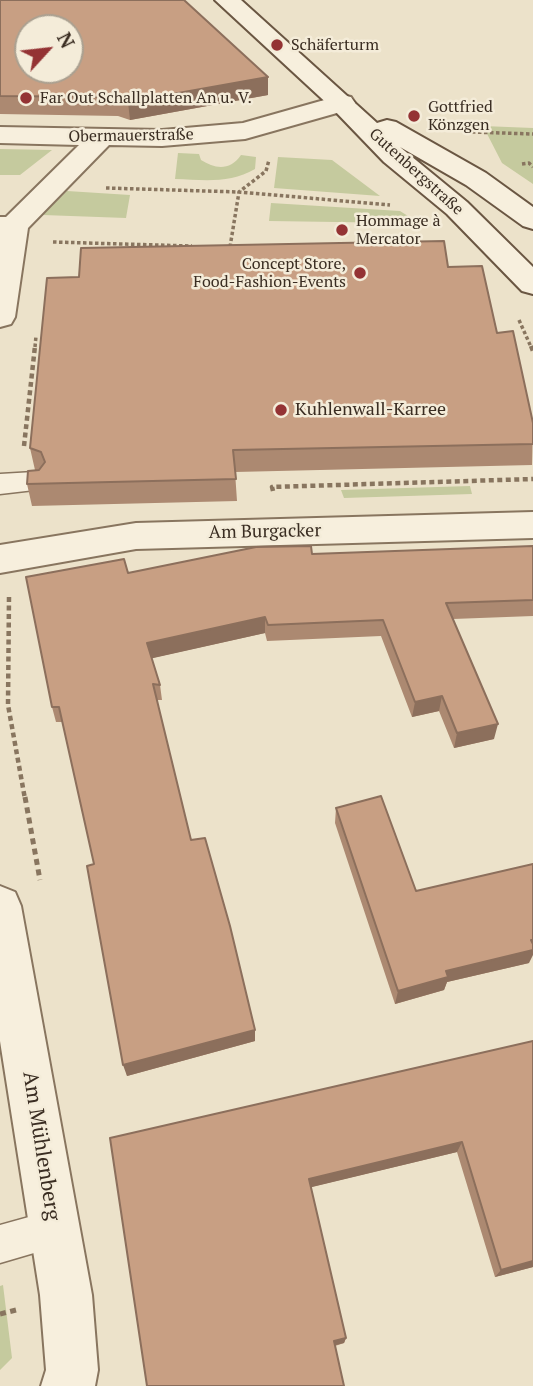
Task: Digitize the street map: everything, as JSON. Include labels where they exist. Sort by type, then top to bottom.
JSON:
[{"type":"street","name":"Gutenbergstraße","points":[[227,0],[342,103],[394,156],[529,271]]},
{"type":"street","name":"Gutenbergstraße","points":[[342,103],[441,158],[514,204],[533,220]]},
{"type":"street","name":"Obermauerstraße","points":[[0,135],[162,138],[245,131],[342,103]]},
{"type":"street","points":[[0,317],[8,231],[102,137]]},
{"type":"street","name":"Am Burgacker","points":[[6,558],[136,536],[533,525]]},
{"type":"street","name":"Am Mühlenberg","points":[[0,906],[66,1295],[72,1370],[68,1386]]},
{"type":"lane","points":[[0,1244],[54,1229]]},
{"type":"path","points":[[230,247],[239,192],[266,171],[271,153]]},
{"type":"path","points":[[106,188],[239,192],[412,207],[441,196]]},
{"type":"path","points":[[8,231],[204,246]]},
{"type":"path","points":[[18,483],[38,322]]},
{"type":"path","points":[[6,558],[8,705],[41,881]]},
{"type":"green space","points":[[483,126],[533,128],[533,184],[502,163]]},
{"type":"green space","points":[[0,149],[52,150],[20,175],[0,175]]},
{"type":"green space","points":[[178,153],[199,154],[201,160],[217,167],[232,164],[241,155],[256,157],[255,169],[226,179],[175,179]]},
{"type":"green space","points":[[278,157],[332,160],[380,196],[274,188]]},
{"type":"green space","points":[[67,191],[130,195],[126,218],[43,215]]},
{"type":"green space","points":[[271,203],[400,211],[408,216],[404,223],[269,221]]},
{"type":"green space","points":[[470,486],[472,494],[344,498],[341,490]]},
{"type":"green space","points":[[3,1285],[12,1358],[0,1370],[0,1286]]},
{"type":"building","points":[[0,0],[184,0],[268,77],[128,102],[116,97],[0,96]]},
{"type":"building","name":"Kuhlenwall-Karree","points":[[444,241],[448,267],[482,266],[497,333],[513,331],[533,423],[533,444],[233,450],[236,479],[27,484],[28,471],[39,470],[45,462],[41,452],[30,448],[47,278],[79,277],[81,248]]},
{"type":"building","points":[[311,546],[312,554],[533,546],[533,600],[446,603],[498,724],[457,733],[442,696],[415,702],[383,620],[268,625],[265,617],[147,643],[160,685],[153,684],[191,840],[205,838],[255,1030],[123,1065],[87,866],[94,864],[59,707],[52,707],[26,577],[124,559],[128,573],[256,547]]},
{"type":"building","points":[[381,796],[416,891],[533,864],[533,950],[446,971],[448,977],[398,991],[336,808]]},
{"type":"building","points":[[533,1041],[533,1261],[501,1270],[462,1142],[309,1179],[346,1338],[334,1341],[344,1386],[147,1386],[110,1138]]},
{"type":"place","name":"Schäferturm","points":[[277,45]]},
{"type":"place","name":"Far Out Schallplatten An u. V.","points":[[26,98]]},
{"type":"place","name":"Gottfried Könzgen","points":[[414,116]]},
{"type":"place","name":"Hommage à Mercator","points":[[342,230]]},
{"type":"place","name":"Concept Store, Food-Fashion-Events","points":[[360,273]]},
{"type":"place","name":"Kuhlenwall-Karree","points":[[281,410]]}]
